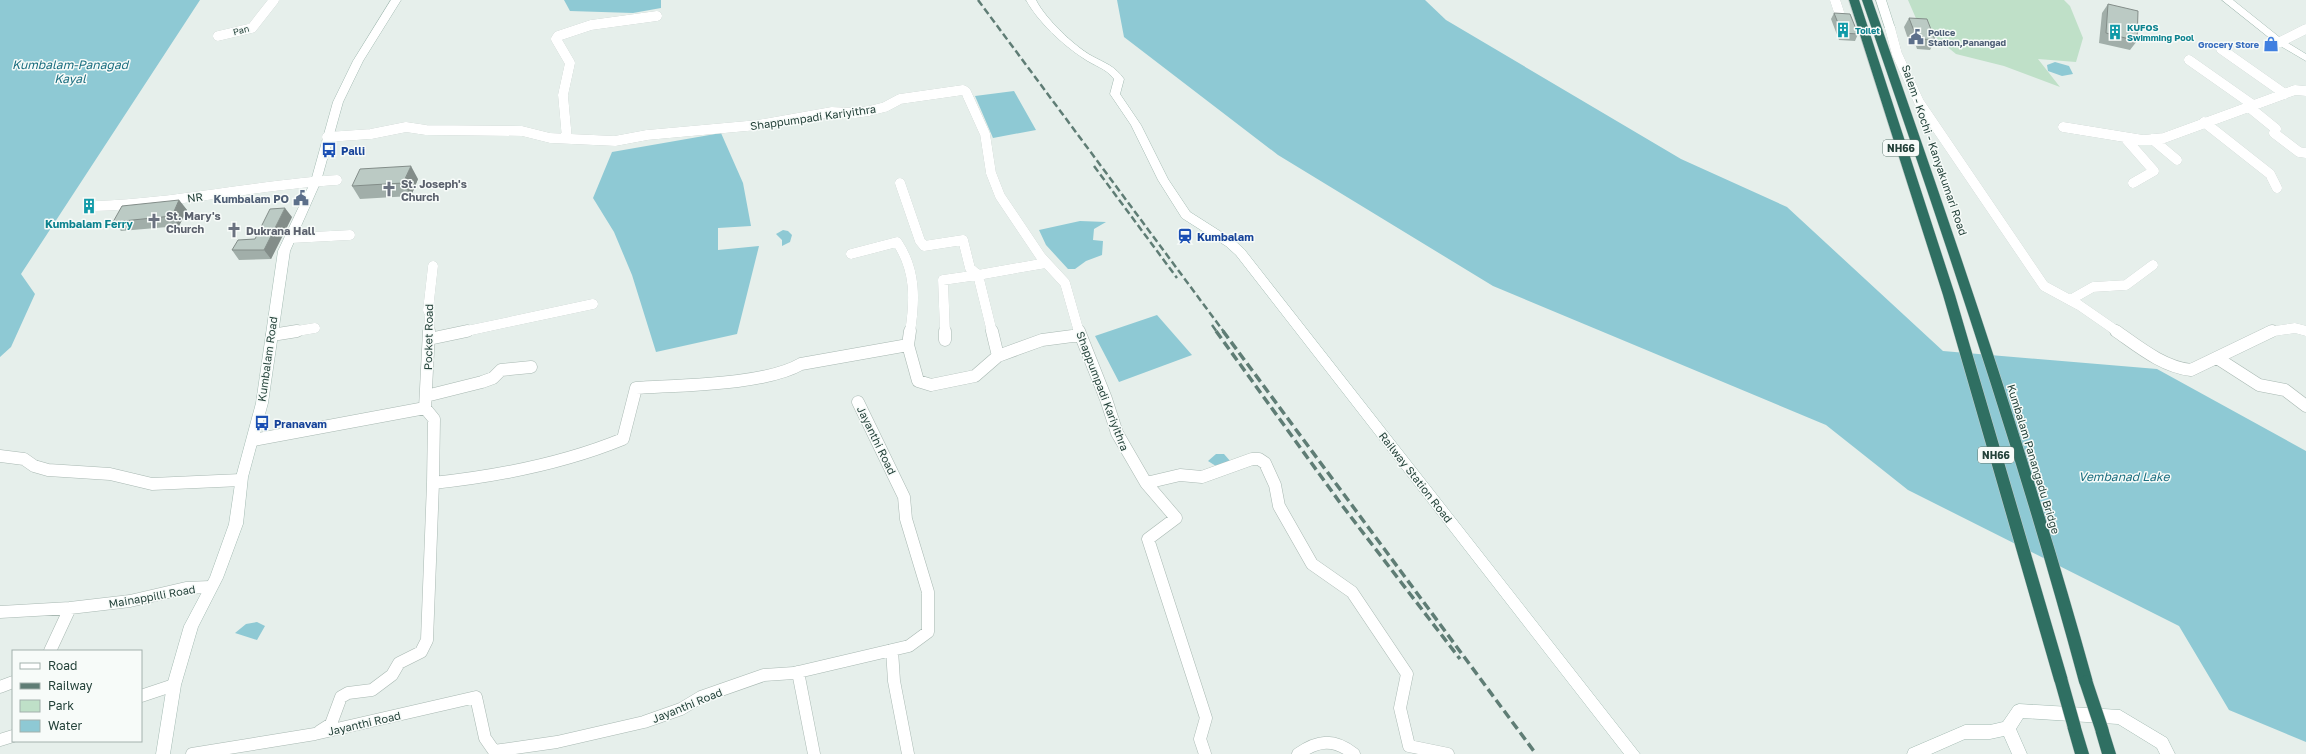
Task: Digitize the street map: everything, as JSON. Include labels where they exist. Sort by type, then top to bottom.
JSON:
[{"type":"highway","name":"NH66","points":[[1854,0],[1949,295],[2043,615],[2082,754]]},
{"type":"highway","name":"Salem - Kochi - Kanyakumari Road","points":[[1868,0],[1974,310]]},
{"type":"highway","name":"Kumbalam Panangadu Bridge","points":[[1974,310],[2069,616],[2086,682],[2109,754]]},
{"type":"street","name":"Pan","points":[[218,36],[252,28],[274,0]]},
{"type":"street","name":"Kumbalam Road","points":[[163,754],[174,685],[191,626],[210,587],[236,524],[241,480],[262,404],[284,251],[292,238],[316,181],[327,137],[338,102],[358,61],[396,0]]},
{"type":"street","name":"Railway Station Road","points":[[1031,0],[1046,20],[1089,58],[1106,64],[1114,72],[1119,79],[1115,94],[1136,125],[1164,180],[1186,215],[1230,243],[1240,252],[1633,754]]},
{"type":"street","points":[[1835,0],[1839,12]]},
{"type":"street","points":[[1881,0],[1890,28],[1893,45],[1912,89],[1935,129],[2001,220],[2044,286],[2053,293],[2070,300],[2148,352],[2174,367],[2191,370],[2263,334],[2285,326],[2299,328],[2306,331]]},
{"type":"street","points":[[2227,0],[2280,42],[2306,58]]},
{"type":"street","points":[[327,137],[373,134],[405,126],[416,126],[426,130],[522,131],[550,138],[567,139],[563,95],[565,80],[570,71],[569,60],[557,43],[556,39],[558,36],[591,25],[657,16]]},
{"type":"street","points":[[2280,42],[2306,29]]},
{"type":"street","points":[[2220,49],[2285,94]]},
{"type":"street","points":[[2189,60],[2251,106],[2276,129],[2274,133],[2303,152]]},
{"type":"street","name":"Shappumpadi Kariyithra","points":[[567,139],[614,141],[705,129],[758,125],[832,112],[862,112],[885,107],[900,99],[963,90],[966,92],[985,134],[990,173],[1000,196],[1046,263],[1065,283],[1080,335],[1129,458],[1146,483],[1176,518],[1148,539],[1206,718],[1200,739],[1205,754]]},
{"type":"street","points":[[2063,127],[2125,138],[2152,140],[2164,138],[2204,122],[2295,90],[2306,90]]},
{"type":"street","points":[[2204,122],[2270,174],[2277,188]]},
{"type":"street","points":[[2125,138],[2154,171],[2133,183]]},
{"type":"street","points":[[2152,140],[2177,160]]},
{"type":"street","name":"NR","points":[[96,206],[134,206],[316,181],[337,180]]},
{"type":"street","points":[[900,184],[920,241],[924,246],[963,240],[970,268],[978,275],[998,356]]},
{"type":"street","points":[[292,238],[350,235]]},
{"type":"street","points":[[851,254],[897,242],[899,245],[913,278],[914,306],[908,345],[918,381],[931,385],[975,376],[998,356],[1042,340],[1080,335]]},
{"type":"street","points":[[945,340],[943,280],[1046,263]]},
{"type":"street","points":[[2070,300],[2093,287],[2126,285],[2153,264]]},
{"type":"street","name":"Pocket Road","points":[[426,408],[430,314],[428,310],[433,266]]},
{"type":"street","points":[[429,339],[593,304]]},
{"type":"street","points":[[272,335],[315,328]]},
{"type":"street","points":[[433,483],[486,478],[538,468],[606,447],[622,439],[636,388],[733,381],[790,371],[801,364],[908,345]]},
{"type":"street","points":[[2217,358],[2259,385],[2284,390],[2306,406]]},
{"type":"street","points":[[426,396],[482,382],[493,378],[501,370],[531,368]]},
{"type":"street","name":"Jayanthi Road","points":[[192,754],[315,734],[476,697],[485,738],[494,751],[557,742],[644,722],[681,709],[701,697],[764,675],[798,672],[909,646],[928,632],[928,592],[906,519],[904,497],[858,402]]},
{"type":"street","points":[[253,440],[426,408],[434,419],[427,640],[421,652],[399,663],[392,675],[372,690],[348,693],[342,698],[331,724],[315,734]]},
{"type":"street","points":[[0,456],[24,459],[34,466],[48,470],[110,474],[152,484],[241,480]]},
{"type":"street","points":[[1146,483],[1180,475],[1202,477],[1252,459],[1259,459],[1265,463],[1274,485],[1282,512],[1312,564],[1352,592],[1407,674],[1400,708],[1409,746],[1413,750],[1448,754]]},
{"type":"street","name":"Mainappilli Road","points":[[0,612],[70,608],[130,601],[186,588],[210,587]]},
{"type":"street","points":[[50,650],[70,608]]},
{"type":"street","points":[[892,650],[894,682],[908,754]]},
{"type":"street","points":[[798,672],[814,754]]},
{"type":"street","points":[[0,687],[12,682]]},
{"type":"street","points":[[142,696],[174,685]]},
{"type":"street","points":[[1914,754],[1965,732],[1990,732],[2008,728],[2019,711],[2120,717],[2162,743],[2168,754]]},
{"type":"street","points":[[2008,728],[2020,754]]},
{"type":"street","points":[[0,740],[12,736]]},
{"type":"street","points":[[1298,754],[1307,747],[1325,740],[1346,747],[1354,754]]},
{"type":"green space","points":[[1908,0],[2064,0],[2070,6],[2083,38],[2076,62],[2038,59],[2060,87],[2004,66],[1956,54],[1918,23]]},
{"type":"water","name":"Kumbalam-Panagad Kayal","points":[[0,0],[200,0],[21,274],[35,294],[11,347],[0,357]]},
{"type":"water","points":[[564,0],[661,0],[661,8],[633,13],[570,11]]},
{"type":"water","name":"Vembanad Lake","points":[[1117,0],[1425,0],[1446,20],[1681,159],[1787,207],[1943,351],[2157,369],[2306,451],[2306,742],[2229,710],[2179,626],[1908,490],[1826,425],[1493,286],[1278,155],[1124,37]]},
{"type":"water","points":[[2055,62],[2069,66],[2073,74],[2062,76],[2048,71],[2047,65]]},
{"type":"water","points":[[1014,91],[1036,130],[993,138],[975,96]]},
{"type":"water","points":[[721,133],[743,183],[751,226],[718,228],[718,250],[759,246],[737,334],[656,352],[632,275],[614,232],[593,198],[612,152]]},
{"type":"water","points":[[1080,221],[1106,222],[1094,229],[1093,240],[1103,241],[1102,255],[1086,261],[1075,269],[1068,269],[1046,245],[1039,230]]},
{"type":"water","points":[[783,230],[788,231],[792,235],[790,242],[782,246],[782,240],[776,234]]},
{"type":"water","points":[[1157,315],[1192,355],[1119,382],[1095,336]]},
{"type":"water","points":[[1216,454],[1224,454],[1231,462],[1219,468],[1208,461]]},
{"type":"water","points":[[257,622],[265,626],[257,640],[235,633],[246,624]]},
{"type":"building","points":[[2108,4],[2138,11],[2137,41],[2106,33]]},
{"type":"building","points":[[1834,13],[1850,14],[1858,34],[1842,33]]},
{"type":"building","points":[[1909,18],[1927,19],[1935,40],[1923,39],[1922,36],[1916,36]]},
{"type":"building","points":[[411,166],[403,183],[352,186],[360,169]]},
{"type":"building","points":[[179,200],[172,216],[113,222],[122,206]]},
{"type":"building","points":[[285,208],[264,250],[232,250],[238,240],[255,239],[270,209]]},
{"type":"railway","points":[[978,0],[1224,332]]},
{"type":"railway","points":[[1094,166],[1177,278]]},
{"type":"railway","points":[[1212,325],[1217,332]]},
{"type":"railway","points":[[1216,331],[1341,504],[1460,659]]},
{"type":"railway","points":[[1223,331],[1536,754]]},
{"type":"place","name":"Toilet","points":[[1843,30]]},
{"type":"place","name":"KUFOS Swimming Pool","points":[[2115,32]]},
{"type":"place","name":"Police Station,Panangad","points":[[1916,37]]},
{"type":"place","name":"Grocery Store","points":[[2271,44]]},
{"type":"place","name":"Palli","points":[[329,150]]},
{"type":"place","name":"St. Joseph's Church","points":[[389,189]]},
{"type":"place","name":"Kumbalam PO","points":[[301,198]]},
{"type":"place","name":"Kumbalam Ferry","points":[[89,206]]},
{"type":"place","name":"St. Mary's Church","points":[[154,221]]},
{"type":"place","name":"Dukrana Hall","points":[[234,230]]},
{"type":"place","name":"Kumbalam","points":[[1185,236]]},
{"type":"place","name":"Pranavam","points":[[262,423]]}]
